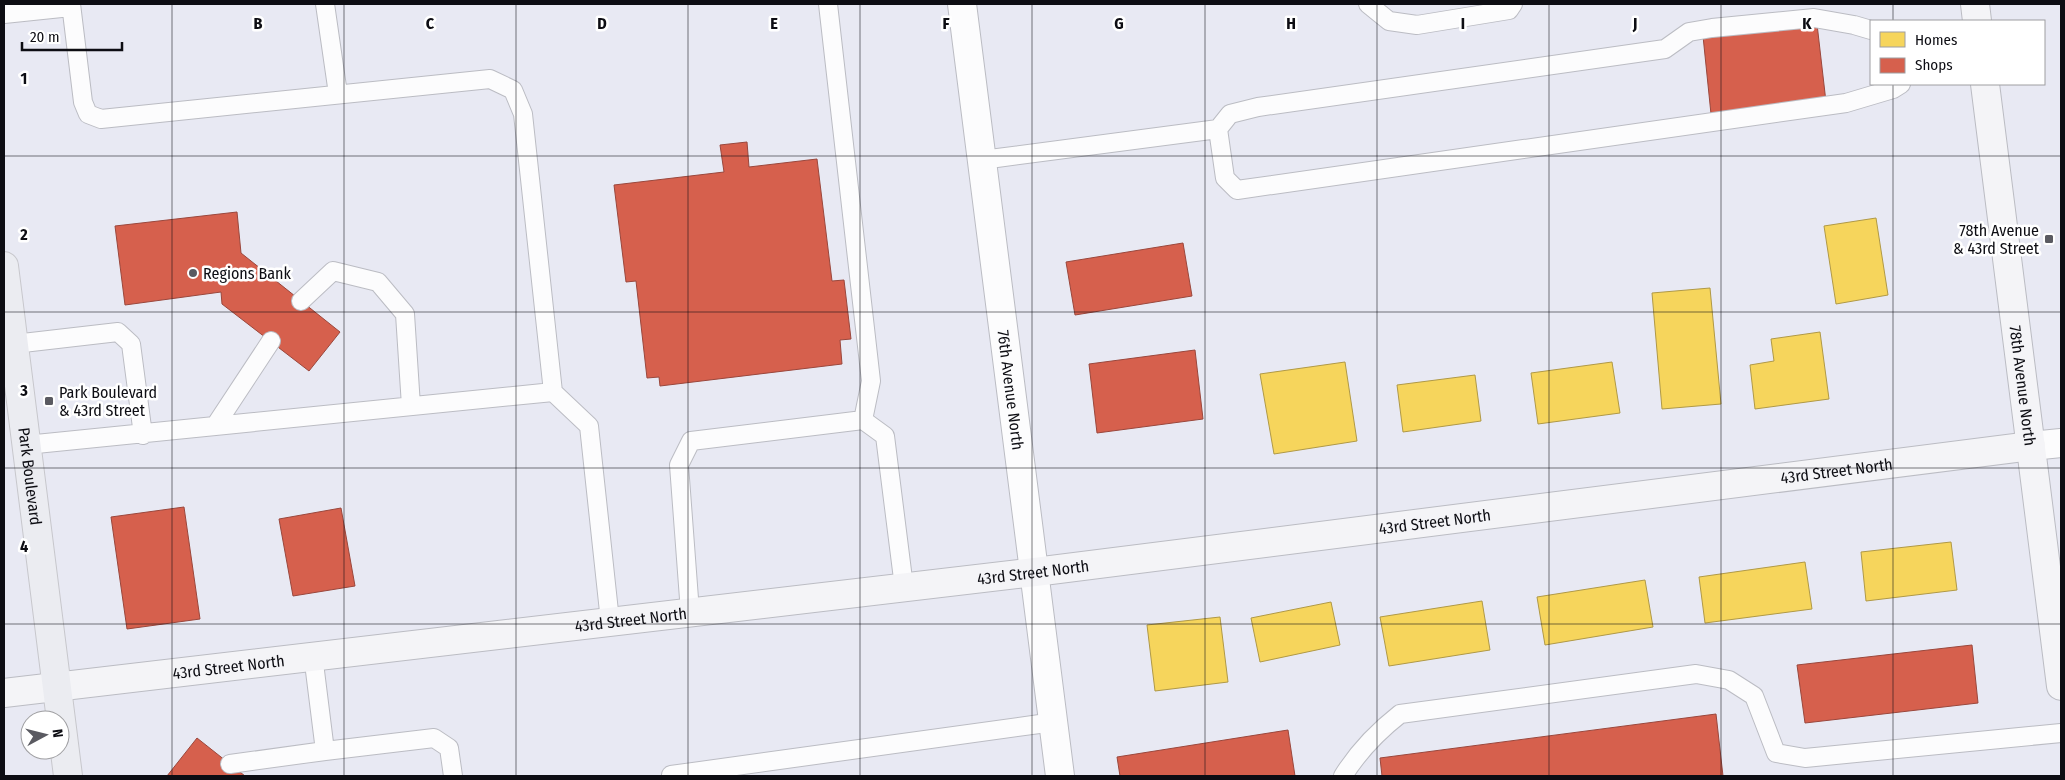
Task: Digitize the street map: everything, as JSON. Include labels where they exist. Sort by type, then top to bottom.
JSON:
[{"type":"main road","name":"Park Boulevard","points":[[4,266],[68,776]]},
{"type":"street","name":"76th Avenue North","points":[[962,4],[1060,776]]},
{"type":"street","points":[[1974,4],[1977,20]]},
{"type":"street","name":"78th Avenue North","points":[[1985,85],[2061,686]]},
{"type":"street","name":"43rd Street North","points":[[4,692],[1035,572],[2061,443]]},
{"type":"lane","points":[[325,4],[338,94]]},
{"type":"lane","points":[[828,4],[871,381],[863,420]]},
{"type":"lane","points":[[1368,4],[1389,21],[1417,25],[1509,10],[1513,4]]},
{"type":"lane","points":[[4,14],[71,5],[84,102],[88,114],[101,119],[490,79],[513,90],[523,114],[553,392],[589,426],[610,621]]},
{"type":"lane","points":[[982,160],[1218,128],[1230,114],[1258,107],[1665,49],[1689,32],[1712,28],[1814,18],[1870,30]]},
{"type":"lane","points":[[1218,128],[1225,178],[1237,190],[1846,103],[1893,89],[1899,85]]},
{"type":"lane","points":[[302,301],[333,271],[378,282],[406,314],[411,406]]},
{"type":"lane","points":[[14,344],[118,332],[131,344],[143,434]]},
{"type":"lane","points":[[215,426],[270,341]]},
{"type":"lane","points":[[26,446],[553,392]]},
{"type":"lane","points":[[690,612],[678,465],[691,441],[863,420],[885,436],[904,587]]},
{"type":"lane","points":[[312,656],[325,751]]},
{"type":"lane","points":[[1344,776],[1353,760],[1379,730],[1400,714],[1696,674],[1729,680],[1754,696],[1776,753],[1805,758],[2061,733]]},
{"type":"lane","points":[[671,775],[1054,722]]},
{"type":"lane","points":[[230,764],[434,738],[449,748],[453,776]]},
{"type":"building: Homes","points":[[1876,218],[1888,295],[1836,304],[1824,226]]},
{"type":"building: Homes","points":[[1710,288],[1721,404],[1662,409],[1652,293]]},
{"type":"building: Homes","points":[[1820,332],[1829,399],[1755,409],[1750,365],[1774,361],[1771,339]]},
{"type":"building: Homes","points":[[1345,362],[1357,441],[1274,454],[1260,374]]},
{"type":"building: Homes","points":[[1612,362],[1620,413],[1538,424],[1531,373]]},
{"type":"building: Homes","points":[[1475,375],[1481,421],[1403,432],[1397,385]]},
{"type":"building: Homes","points":[[1951,542],[1957,590],[1866,601],[1861,552]]},
{"type":"building: Homes","points":[[1805,562],[1812,609],[1705,623],[1699,577]]},
{"type":"building: Homes","points":[[1645,580],[1653,627],[1545,645],[1537,597]]},
{"type":"building: Homes","points":[[1482,601],[1490,650],[1389,666],[1380,617]]},
{"type":"building: Homes","points":[[1331,602],[1340,645],[1260,662],[1251,618]]},
{"type":"building: Homes","points":[[1220,617],[1228,682],[1155,691],[1147,625]]},
{"type":"building: Shops","points":[[1817,24],[1826,102],[1711,114],[1703,36]]},
{"type":"building: Shops","points":[[747,142],[749,167],[817,159],[832,281],[844,280],[851,339],[840,340],[842,364],[660,386],[659,377],[647,378],[636,281],[626,282],[614,185],[724,172],[720,145]]},
{"type":"building: Shops","name":"Regions Bank","points":[[237,212],[241,253],[340,332],[309,371],[222,304],[221,292],[125,305],[115,226]]},
{"type":"building: Shops","points":[[1183,243],[1192,296],[1075,315],[1066,262]]},
{"type":"building: Shops","points":[[1195,350],[1203,419],[1097,433],[1089,364]]},
{"type":"building: Shops","points":[[184,507],[200,619],[127,629],[111,517]]},
{"type":"building: Shops","points":[[341,508],[355,586],[293,596],[279,519]]},
{"type":"building: Shops","points":[[1972,645],[1978,703],[1805,723],[1797,665]]},
{"type":"building: Shops","points":[[1716,714],[1723,776],[1382,776],[1380,758]]},
{"type":"building: Shops","points":[[1288,730],[1295,776],[1120,776],[1117,757]]},
{"type":"building: Shops","points":[[197,738],[245,776],[167,776]]},
{"type":"place","name":"78th Avenue & 43rd Street","points":[[2049,239]]},
{"type":"place","name":"Regions Bank","points":[[193,273]]},
{"type":"place","name":"Park Boulevard & 43rd Street","points":[[49,401]]}]
